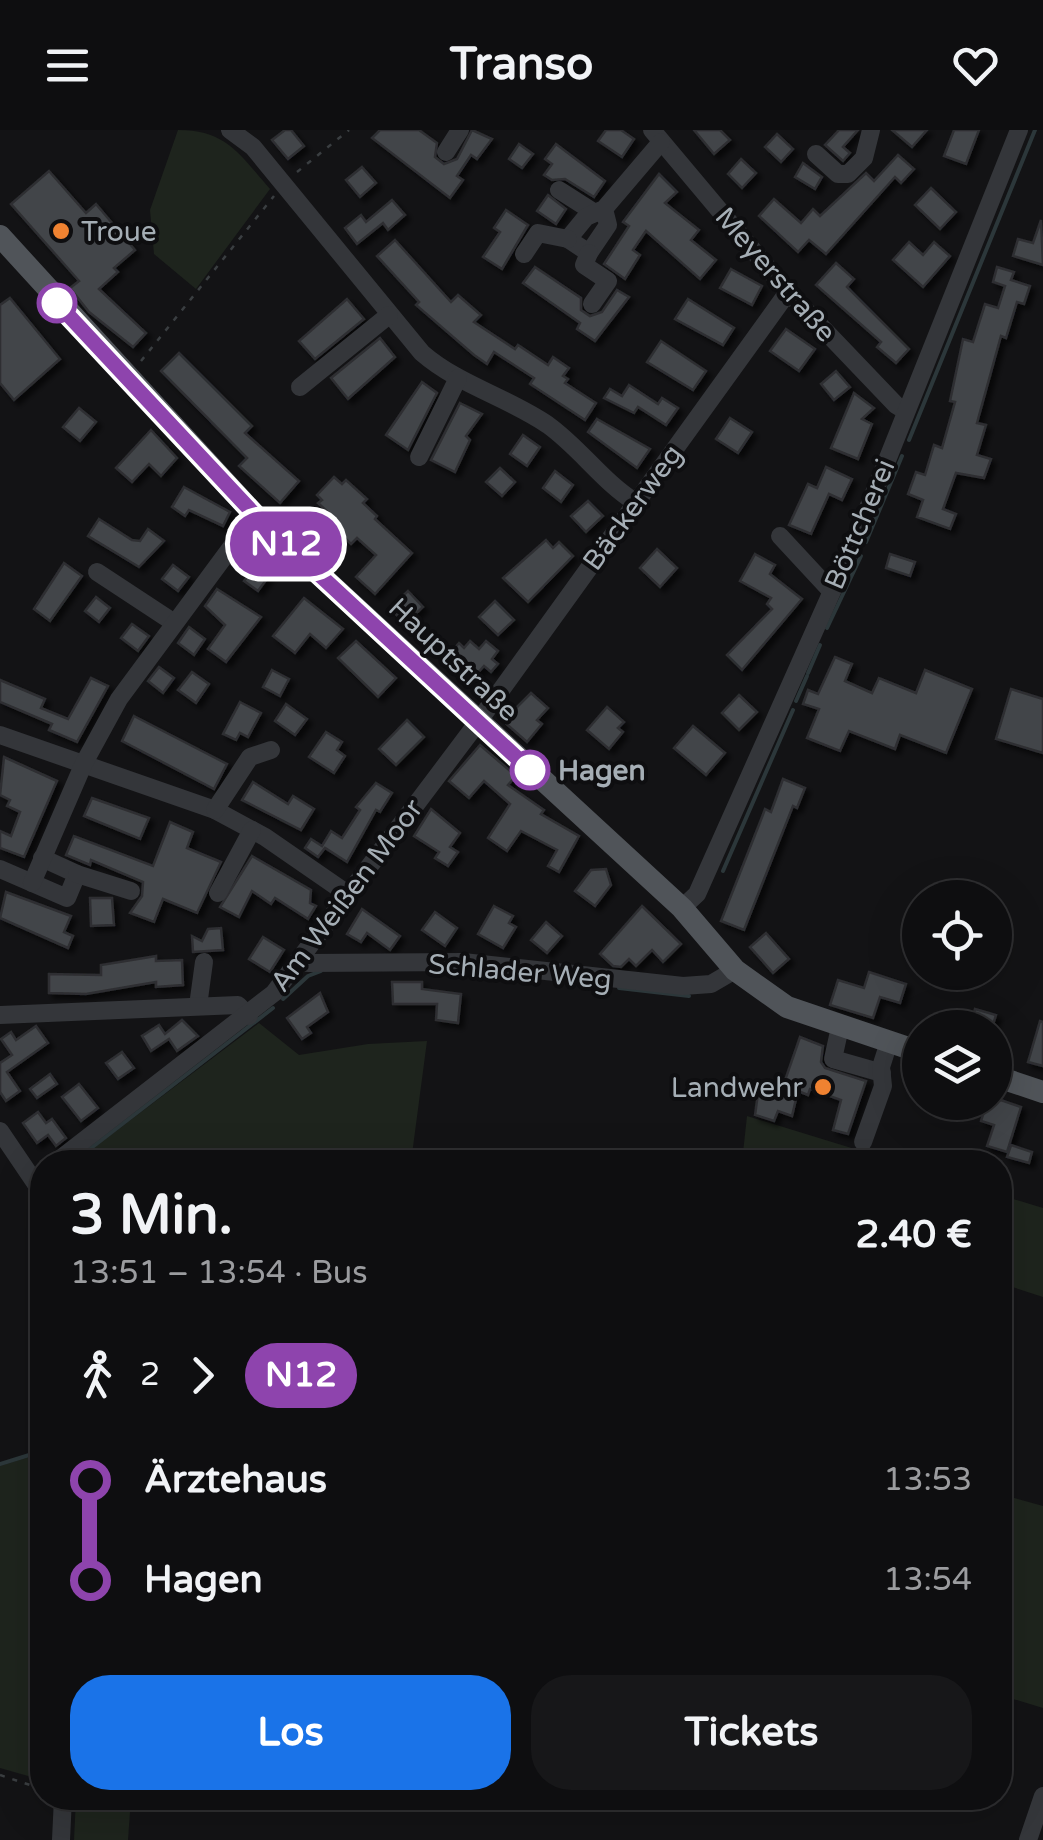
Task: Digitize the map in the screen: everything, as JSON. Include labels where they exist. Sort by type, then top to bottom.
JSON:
[{"type":"main road","name":"Hauptstraße","points":[[0,236],[255,515],[682,908],[735,970],[788,1007],[902,1046]]},
{"type":"main road","points":[[1012,1082],[1043,1092]]},
{"type":"street","points":[[230,130],[253,147],[422,352],[458,378],[520,407],[553,429],[635,502]]},
{"type":"street","points":[[446,152],[460,130]]},
{"type":"street","points":[[816,154],[838,174],[846,175],[864,158],[871,130]]},
{"type":"street","name":"Böttcherei","points":[[682,908],[697,894],[831,590],[1019,130]]},
{"type":"street","points":[[568,239],[599,211],[656,136]]},
{"type":"street","name":"Meyerstraße","points":[[656,136],[788,292],[896,406],[906,411]]},
{"type":"street","points":[[559,190],[599,211],[608,226],[584,265],[608,281],[592,304]]},
{"type":"street","points":[[524,254],[538,233],[568,239],[589,253]]},
{"type":"street","name":"Bäckerweg","points":[[478,722],[788,292]]},
{"type":"street","points":[[300,386],[389,315]]},
{"type":"street","points":[[419,457],[458,378]]},
{"type":"street","points":[[32,882],[84,763],[119,699],[255,515]]},
{"type":"street","points":[[780,536],[831,590]]},
{"type":"street","points":[[97,572],[174,622]]},
{"type":"street","name":"Am Weißen Moor","points":[[72,1150],[249,1016],[302,960],[478,722]]},
{"type":"street","points":[[0,735],[215,810],[252,830],[348,896]]},
{"type":"street","points":[[215,810],[250,757],[271,750]]},
{"type":"street","points":[[218,893],[252,830]]},
{"type":"street","points":[[42,858],[131,891]]},
{"type":"street","points":[[0,869],[67,898],[77,874]]},
{"type":"street","name":"Schlader Weg","points":[[302,960],[308,964],[464,962],[683,986],[711,984],[735,970]]},
{"type":"street","points":[[198,1006],[204,962]]},
{"type":"street","points":[[0,1014],[238,1005],[249,1016]]},
{"type":"street","points":[[840,1027],[833,1059],[882,1072]]},
{"type":"street","points":[[863,1142],[883,1086],[888,1042]]},
{"type":"street","points":[[0,1131],[30,1170]]},
{"type":"street","points":[[1028,1840],[1043,1796]]},
{"type":"street","points":[[61,1840],[62,1810]]},
{"type":"path","points":[[127,378],[282,184],[348,130]]},
{"type":"path","points":[[0,1775],[30,1785]]},
{"type":"shaded area","points":[[178,130],[209,134],[221,140],[241,155],[270,189],[196,289],[154,254],[150,210]]},
{"type":"shaded area","points":[[259,1023],[299,1055],[368,1044],[427,1041],[413,1150],[91,1150]]},
{"type":"shaded area","points":[[747,1116],[858,1150],[743,1150]]},
{"type":"shaded area","points":[[1012,1199],[1043,1208],[1043,1297],[1012,1287]]},
{"type":"shaded area","points":[[30,1457],[30,1777],[0,1768],[0,1466]]},
{"type":"shaded area","points":[[1012,1497],[1043,1506],[1043,1708],[1012,1699]]},
{"type":"shaded area","points":[[75,1810],[130,1810],[128,1840],[74,1840]]},
{"type":"building","points":[[291,130],[304,146],[288,159],[272,140]]},
{"type":"building","points":[[380,130],[419,130],[437,143],[435,157],[444,164],[457,159],[472,130],[492,139],[477,159],[471,155],[457,176],[463,180],[450,198],[372,138]]},
{"type":"building","points":[[606,130],[621,130],[634,139],[622,157],[598,141]]},
{"type":"building","points":[[694,130],[720,130],[730,140],[714,154]]},
{"type":"building","points":[[839,130],[858,130],[843,147],[850,153],[843,161],[825,145]]},
{"type":"building","points":[[892,130],[927,130],[912,147]]},
{"type":"building","points":[[954,130],[979,130],[966,164],[944,156]]},
{"type":"building","points":[[777,134],[793,149],[781,162],[765,147]]},
{"type":"building","points":[[519,144],[533,154],[522,168],[509,159]]},
{"type":"building","points":[[556,144],[605,181],[594,197],[565,179],[552,180],[544,175],[552,164],[545,159]]},
{"type":"building","points":[[898,155],[914,169],[901,183],[895,177],[826,254],[809,240],[798,252],[759,216],[774,199],[801,223],[813,209],[820,216],[866,173],[874,181]]},
{"type":"building","points":[[741,159],[756,173],[742,188],[728,174]]},
{"type":"building","points":[[803,163],[822,177],[815,189],[795,177]]},
{"type":"building","points":[[362,167],[376,183],[360,197],[346,180]]},
{"type":"building","points":[[49,171],[86,213],[96,204],[135,250],[114,268],[118,272],[99,289],[146,333],[133,347],[89,312],[70,288],[79,281],[11,204]]},
{"type":"building","points":[[659,174],[677,192],[665,203],[699,230],[691,240],[716,260],[700,279],[646,231],[633,250],[640,255],[625,279],[604,264],[629,226],[623,222]]},
{"type":"building","points":[[931,188],[956,212],[940,229],[915,205]]},
{"type":"building","points":[[548,195],[566,209],[556,224],[537,211]]},
{"type":"building","points":[[392,200],[405,215],[388,230],[383,223],[357,244],[345,228],[361,215],[366,222]]},
{"type":"building","points":[[506,210],[528,225],[502,269],[483,257],[500,232],[494,228]]},
{"type":"building","points":[[1041,220],[1043,265],[1013,256],[1018,239],[1033,243]]},
{"type":"building","points":[[395,240],[451,302],[458,295],[481,315],[474,322],[548,365],[553,357],[569,368],[563,376],[568,379],[565,383],[596,403],[585,420],[530,384],[534,378],[494,352],[487,364],[416,305],[419,302],[377,256]]},
{"type":"building","points":[[909,242],[923,255],[934,242],[950,256],[923,287],[893,260]]},
{"type":"building","points":[[836,263],[854,279],[847,287],[909,349],[896,363],[877,347],[881,342],[816,285]]},
{"type":"building","points":[[535,267],[581,298],[581,310],[590,316],[602,312],[617,290],[629,297],[595,341],[577,329],[580,323],[523,283]]},
{"type":"building","points":[[997,267],[1014,272],[1011,280],[1030,286],[1024,304],[1017,302],[1006,338],[1001,336],[977,423],[986,425],[977,455],[991,459],[984,478],[956,473],[943,509],[956,514],[950,529],[917,517],[923,500],[908,494],[916,472],[925,475],[934,445],[942,448],[955,402],[950,401],[963,339],[973,342],[985,304],[998,308],[1005,286],[993,282]]},
{"type":"building","points":[[731,269],[762,286],[752,305],[720,288]]},
{"type":"building","points":[[10,298],[60,359],[14,400],[0,383],[0,305]]},
{"type":"building","points":[[347,299],[364,319],[315,359],[299,341]]},
{"type":"building","points":[[688,299],[734,328],[723,345],[675,319]]},
{"type":"building","points":[[786,329],[815,349],[799,371],[770,351]]},
{"type":"building","points":[[380,338],[395,357],[348,399],[331,378]]},
{"type":"building","points":[[661,341],[706,371],[693,390],[647,362]]},
{"type":"building","points":[[179,353],[252,426],[245,433],[299,481],[280,503],[239,466],[247,458],[161,371]]},
{"type":"building","points":[[836,371],[850,387],[834,400],[821,384]]},
{"type":"building","points":[[422,382],[437,393],[408,450],[386,435]]},
{"type":"building","points":[[629,385],[658,404],[662,398],[678,408],[666,425],[638,407],[634,413],[604,398],[610,389],[622,396]]},
{"type":"building","points":[[854,393],[874,408],[862,419],[872,424],[858,459],[831,448]]},
{"type":"building","points":[[460,403],[482,414],[466,436],[470,440],[455,472],[431,460]]},
{"type":"building","points":[[79,408],[96,422],[80,441],[63,427]]},
{"type":"building","points":[[730,418],[752,432],[738,453],[716,439]]},
{"type":"building","points":[[597,419],[650,449],[637,468],[588,432]]},
{"type":"building","points":[[151,430],[177,458],[161,476],[149,464],[132,482],[116,468]]},
{"type":"building","points":[[523,435],[540,447],[527,466],[510,454]]},
{"type":"building","points":[[826,467],[852,479],[842,500],[829,494],[811,534],[789,525],[808,484],[817,488]]},
{"type":"building","points":[[500,468],[515,482],[502,496],[486,482]]},
{"type":"building","points":[[555,471],[573,485],[561,502],[543,488]]},
{"type":"building","points":[[334,477],[342,484],[346,480],[367,499],[363,503],[377,516],[375,519],[412,553],[375,594],[356,577],[376,555],[357,538],[351,544],[328,522],[333,517],[318,503],[322,500],[317,495]]},
{"type":"building","points":[[184,487],[230,512],[223,526],[189,510],[185,516],[172,507]]},
{"type":"building","points":[[588,501],[603,516],[586,532],[571,516]]},
{"type":"building","points":[[99,519],[132,540],[140,541],[148,529],[164,541],[139,567],[88,536]]},
{"type":"building","points":[[546,540],[553,548],[559,542],[573,556],[528,602],[503,578]]},
{"type":"building","points":[[657,549],[677,568],[660,587],[640,568]]},
{"type":"building","points":[[755,554],[775,565],[770,574],[802,599],[742,670],[727,655],[772,609],[767,604],[771,598],[740,581]]},
{"type":"building","points":[[890,554],[915,562],[910,576],[886,568]]},
{"type":"building","points":[[64,563],[82,576],[50,621],[34,609]]},
{"type":"building","points":[[173,565],[189,577],[178,591],[162,579]]},
{"type":"building","points":[[256,566],[269,576],[258,591],[244,581]]},
{"type":"building","points":[[217,589],[261,617],[226,662],[208,649],[225,625],[205,606]]},
{"type":"building","points":[[408,591],[423,607],[405,624],[390,608]]},
{"type":"building","points":[[96,597],[110,608],[99,622],[85,611]]},
{"type":"building","points":[[304,598],[343,629],[326,648],[310,634],[295,653],[273,636]]},
{"type":"building","points":[[495,601],[514,620],[498,635],[479,617]]},
{"type":"building","points":[[132,624],[149,636],[138,651],[121,638]]},
{"type":"building","points":[[189,627],[205,639],[194,655],[178,643]]},
{"type":"building","points":[[356,641],[396,678],[378,697],[338,658]]},
{"type":"building","points":[[470,641],[479,649],[486,641],[498,651],[492,659],[498,664],[491,672],[484,666],[469,683],[443,661],[459,643],[464,648]]},
{"type":"building","points":[[835,657],[852,664],[845,681],[872,693],[879,678],[916,693],[925,670],[972,689],[946,753],[900,735],[895,749],[849,731],[840,751],[807,738],[819,709],[803,704],[808,690],[818,694]]},
{"type":"building","points":[[159,667],[174,678],[163,693],[148,681]]},
{"type":"building","points":[[272,670],[289,679],[280,696],[263,687]]},
{"type":"building","points":[[192,672],[209,684],[196,703],[178,690]]},
{"type":"building","points":[[91,678],[108,686],[77,742],[49,730],[52,724],[0,702],[0,680],[45,699],[41,708],[68,719]]},
{"type":"building","points":[[1011,689],[1043,699],[1043,753],[996,739]]},
{"type":"building","points":[[531,693],[548,708],[537,720],[542,724],[527,742],[503,721]]},
{"type":"building","points":[[739,695],[757,712],[739,730],[722,713]]},
{"type":"building","points":[[240,702],[261,713],[248,737],[240,733],[236,740],[223,734]]},
{"type":"building","points":[[286,704],[307,719],[295,735],[275,721]]},
{"type":"building","points":[[607,707],[624,722],[618,728],[623,732],[609,749],[587,730]]},
{"type":"building","points":[[134,716],[227,764],[214,789],[122,741]]},
{"type":"building","points":[[407,720],[424,737],[396,765],[379,749]]},
{"type":"building","points":[[693,726],[725,753],[706,775],[674,748]]},
{"type":"building","points":[[326,732],[342,742],[337,750],[345,756],[334,773],[309,757]]},
{"type":"building","points":[[480,745],[516,776],[508,785],[544,810],[541,814],[579,836],[559,872],[548,866],[557,850],[521,831],[507,851],[488,838],[510,804],[484,781],[469,798],[449,781]]},
{"type":"building","points":[[4,757],[57,781],[24,857],[0,848],[0,831],[11,836],[20,812],[7,806],[10,800],[0,795]]},
{"type":"building","points":[[783,779],[805,788],[797,808],[793,806],[744,930],[721,921],[765,809],[771,812]]},
{"type":"building","points":[[253,782],[288,804],[293,796],[314,809],[301,830],[242,800]]},
{"type":"building","points":[[376,783],[392,793],[380,812],[376,810],[347,862],[325,848],[318,857],[305,848],[311,839],[322,846],[331,831],[342,838],[360,810],[356,807]]},
{"type":"building","points":[[92,798],[149,818],[140,839],[84,816]]},
{"type":"building","points":[[431,809],[460,833],[450,847],[458,852],[448,866],[435,858],[439,852],[414,836]]},
{"type":"building","points":[[170,822],[193,832],[187,848],[221,862],[197,913],[163,899],[154,922],[130,913],[142,896],[143,882],[91,860],[90,865],[66,855],[74,836],[153,866]]},
{"type":"building","points":[[252,856],[311,890],[310,903],[316,906],[308,919],[275,898],[271,904],[252,891],[239,917],[220,907]]},
{"type":"building","points":[[606,869],[611,885],[595,906],[575,891],[591,870]]},
{"type":"building","points":[[6,892],[71,916],[64,932],[73,936],[68,948],[0,918]]},
{"type":"building","points":[[90,898],[112,898],[114,925],[91,926]]},
{"type":"building","points":[[494,906],[513,916],[509,923],[516,927],[503,948],[478,934]]},
{"type":"building","points":[[642,906],[681,944],[663,962],[652,950],[636,966],[629,959],[621,967],[613,966],[600,954]]},
{"type":"building","points":[[362,909],[400,936],[390,950],[367,933],[361,942],[347,934]]},
{"type":"building","points":[[435,912],[457,928],[445,946],[422,930]]},
{"type":"building","points":[[546,922],[562,936],[547,953],[531,940]]},
{"type":"building","points":[[221,928],[223,950],[193,952],[192,936],[202,941],[208,929]]},
{"type":"building","points":[[766,933],[789,959],[773,973],[750,947]]},
{"type":"building","points":[[263,937],[284,950],[270,972],[249,959]]},
{"type":"building","points":[[156,956],[156,961],[182,960],[183,985],[156,987],[156,982],[86,994],[49,993],[49,974],[101,975],[101,965]]},
{"type":"building","points":[[869,972],[902,983],[904,990],[900,1003],[880,997],[873,1018],[830,1005],[838,980],[864,988]]},
{"type":"building","points":[[392,982],[422,982],[422,989],[461,994],[458,1023],[436,1020],[437,1004],[393,1004]]},
{"type":"building","points":[[320,993],[328,1012],[307,1027],[311,1033],[302,1039],[287,1018]]},
{"type":"building","points":[[182,1020],[198,1036],[177,1051],[169,1039],[151,1051],[142,1036],[159,1025],[165,1034]]},
{"type":"building","points":[[1040,1021],[1043,1022],[1043,1066],[1028,1062]]},
{"type":"building","points":[[36,1026],[48,1043],[7,1072],[20,1091],[6,1101],[0,1092],[0,1063],[12,1055],[1,1039],[11,1032],[16,1040]]},
{"type":"building","name":"Landwehr","points":[[800,1037],[823,1046],[821,1062],[825,1068],[866,1081],[848,1134],[833,1130],[841,1100],[810,1089],[808,1095],[798,1091],[792,1116],[778,1111],[774,1121],[755,1115],[759,1086],[781,1092]]},
{"type":"building","points":[[122,1052],[134,1068],[118,1079],[106,1063]]},
{"type":"building","points":[[50,1074],[57,1084],[37,1098],[30,1089]]},
{"type":"building","points":[[79,1084],[98,1108],[81,1121],[62,1097]]},
{"type":"building","points":[[1012,1104],[1021,1107],[1008,1150],[987,1146],[994,1125],[981,1121],[1012,1120]]},
{"type":"building","points":[[38,1112],[46,1123],[52,1119],[66,1138],[56,1146],[48,1135],[37,1143],[23,1123]]},
{"type":"building","points":[[1011,1145],[1032,1152],[1029,1163],[1012,1158]]},
{"type":"waterway","points":[[909,440],[1035,130]]},
{"type":"waterway","points":[[866,542],[902,456]]},
{"type":"waterway","points":[[827,628],[861,556]]},
{"type":"waterway","points":[[808,673],[820,645]]},
{"type":"waterway","points":[[796,701],[807,676]]},
{"type":"waterway","points":[[723,871],[793,710]]},
{"type":"waterway","points":[[283,999],[308,976],[321,971]]},
{"type":"waterway","points":[[619,988],[689,996]]},
{"type":"waterway","points":[[89,1150],[273,1008]]},
{"type":"waterway","points":[[0,1464],[30,1455]]},
{"type":"bus line","name":"N12","points":[[57,303],[255,515],[530,770]]},
{"type":"place","name":"Troue","points":[[61,231]]},
{"type":"place","name":"Hagen","points":[[530,770]]},
{"type":"place","name":"Landwehr","points":[[823,1087]]}]
